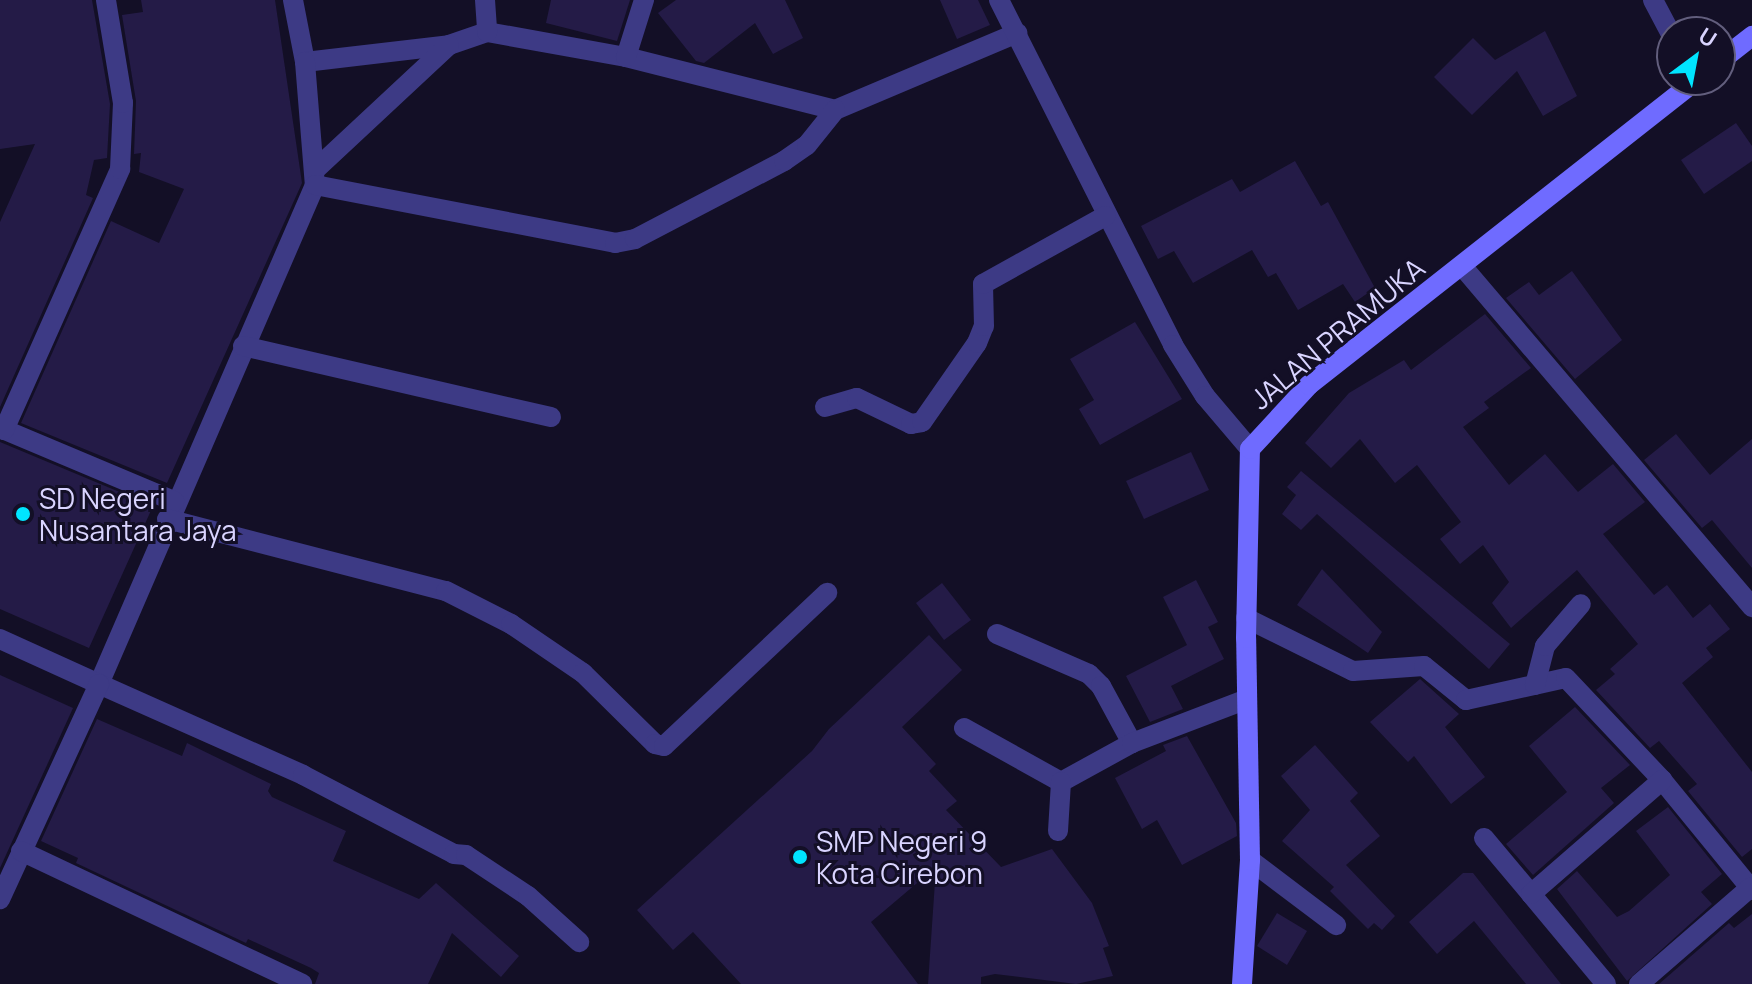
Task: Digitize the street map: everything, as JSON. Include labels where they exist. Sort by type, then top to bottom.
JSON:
[{"type":"street","points":[[106,0],[123,103],[120,169],[2,429],[171,510],[446,591],[511,624],[583,673],[655,744],[664,746],[827,593]]},
{"type":"street","points":[[293,0],[305,62],[315,177]]},
{"type":"street","points":[[485,0],[487,32]]},
{"type":"street","points":[[626,57],[644,0]]},
{"type":"street","points":[[999,0],[1105,216],[1194,380],[1250,449]]},
{"type":"street","points":[[305,62],[449,45],[487,32],[626,57],[835,110]]},
{"type":"street","points":[[315,177],[615,243],[635,239],[784,161],[807,145],[835,110],[1017,33]]},
{"type":"street","points":[[1736,48],[1752,36]]},
{"type":"street","points":[[0,899],[99,684],[315,177],[449,45]]},
{"type":"street","name":"JALAN PRAMUKA","points":[[1242,984],[1250,860],[1246,618],[1250,449],[1309,385],[1675,96]]},
{"type":"street","points":[[825,407],[857,398],[911,424],[922,422],[977,343],[984,326],[983,284],[1105,216]]},
{"type":"street","points":[[1462,266],[1752,607]]},
{"type":"street","points":[[243,346],[551,417]]},
{"type":"street","points":[[1535,685],[1545,646],[1581,604]]},
{"type":"street","points":[[1246,618],[1353,671],[1424,666],[1466,700],[1566,678],[1577,685],[1662,780],[1751,889],[1639,984]]},
{"type":"street","points":[[997,634],[1089,674],[1101,686],[1132,743]]},
{"type":"street","points":[[0,639],[303,775],[454,854],[466,855],[528,896],[579,942]]},
{"type":"street","points":[[1061,782],[1132,743],[1247,699]]},
{"type":"street","points":[[964,728],[1061,782]]},
{"type":"street","points":[[1531,894],[1662,780]]},
{"type":"street","points":[[1058,831],[1061,782]]},
{"type":"street","points":[[1484,838],[1606,984]]},
{"type":"street","points":[[21,851],[302,984]]},
{"type":"street","points":[[1250,860],[1336,925]]},
{"type":"building","points":[[0,0],[92,0],[110,104],[107,158],[94,160],[86,195],[93,198],[0,407],[0,222],[35,144],[0,149]]},
{"type":"building","points":[[141,0],[275,0],[302,183],[167,483],[21,423],[111,221],[159,243],[184,189],[139,172],[141,153],[134,154],[136,101],[122,15],[143,12]]},
{"type":"building","points":[[551,0],[630,0],[617,41],[546,23]]},
{"type":"building","points":[[676,0],[785,0],[803,38],[773,54],[755,23],[704,63],[696,61],[658,13]]},
{"type":"building","points":[[940,0],[978,0],[990,25],[957,39]]},
{"type":"building","points":[[1545,31],[1577,96],[1543,116],[1517,71],[1472,115],[1434,77],[1473,38],[1495,60]]},
{"type":"building","points":[[1736,123],[1752,146],[1752,161],[1704,194],[1681,160]]},
{"type":"building","points":[[1295,161],[1321,206],[1328,202],[1375,288],[1355,302],[1343,284],[1298,310],[1276,273],[1268,277],[1252,250],[1193,283],[1174,251],[1158,259],[1141,226],[1232,179],[1240,192]]},
{"type":"building","points":[[1572,271],[1622,340],[1575,379],[1506,298],[1529,282],[1539,295]]},
{"type":"building","points":[[1485,314],[1531,368],[1484,402],[1489,408],[1463,427],[1509,485],[1545,454],[1578,492],[1613,464],[1645,502],[1603,534],[1654,595],[1667,585],[1693,618],[1710,604],[1730,629],[1706,648],[1713,657],[1682,683],[1752,772],[1752,849],[1742,857],[1688,791],[1697,784],[1659,741],[1650,748],[1596,690],[1615,674],[1610,669],[1638,644],[1577,570],[1511,628],[1492,603],[1509,582],[1483,545],[1460,564],[1440,539],[1461,522],[1417,465],[1395,483],[1360,439],[1331,468],[1305,443],[1349,393],[1404,360],[1411,370]]},
{"type":"building","points":[[1135,322],[1182,399],[1100,445],[1079,409],[1094,400],[1070,359]]},
{"type":"building","points":[[1676,434],[1710,475],[1752,439],[1752,568],[1712,520],[1702,528],[1644,460]]},
{"type":"building","points":[[0,442],[153,506],[89,648],[0,609]]},
{"type":"building","points":[[1191,452],[1209,490],[1144,519],[1126,481]]},
{"type":"building","points":[[1301,471],[1510,644],[1489,669],[1317,514],[1301,530],[1282,514],[1296,495],[1287,487]]},
{"type":"building","points":[[1322,569],[1382,632],[1368,653],[1297,605]]},
{"type":"building","points":[[1196,580],[1218,622],[1208,627],[1224,659],[1171,686],[1183,709],[1150,722],[1126,676],[1187,645],[1163,597]]},
{"type":"building","points":[[942,583],[971,620],[944,640],[916,603]]},
{"type":"building","name":"SMP Negeri 9 Kota Cirebon","points":[[929,635],[962,670],[902,727],[936,764],[929,771],[957,801],[946,810],[1001,867],[1052,849],[1092,903],[1109,946],[1103,948],[1113,976],[1076,984],[995,974],[981,977],[981,984],[928,984],[936,867],[871,922],[918,984],[741,984],[693,932],[673,950],[637,910],[812,751],[829,729]]},
{"type":"building","points":[[0,675],[73,708],[0,868]]},
{"type":"building","points":[[1420,679],[1459,714],[1445,727],[1485,777],[1451,804],[1414,756],[1408,762],[1370,722]]},
{"type":"building","points":[[1575,707],[1630,765],[1601,788],[1614,803],[1533,875],[1506,844],[1567,792],[1529,746]]},
{"type":"building","points":[[97,719],[182,756],[187,743],[271,784],[268,791],[272,797],[346,831],[333,861],[419,899],[436,883],[519,956],[501,977],[452,933],[428,984],[315,984],[319,973],[311,968],[248,939],[246,943],[76,863],[78,858],[41,841]]},
{"type":"building","points":[[1187,736],[1236,823],[1237,836],[1182,865],[1157,820],[1142,829],[1115,778],[1166,751],[1163,745]]},
{"type":"building","points":[[1315,745],[1358,793],[1350,801],[1380,836],[1346,865],[1395,916],[1382,930],[1374,923],[1368,929],[1330,891],[1334,887],[1282,841],[1310,810],[1281,776]]},
{"type":"building","points":[[1668,807],[1722,874],[1701,892],[1712,904],[1627,981],[1557,889],[1577,871],[1617,917],[1629,911],[1670,875],[1636,831]]},
{"type":"building","points":[[1463,873],[1473,873],[1561,984],[1526,984],[1474,921],[1437,954],[1409,922]]},
{"type":"building","points":[[1277,913],[1307,931],[1287,965],[1257,946]]},
{"type":"building","points":[[1752,914],[1752,984],[1659,984],[1729,923],[1734,928]]},
{"type":"place","name":"SD Negeri Nusantara Jaya","points":[[23,514]]},
{"type":"place","name":"SMP Negeri 9 Kota Cirebon","points":[[800,857]]}]
